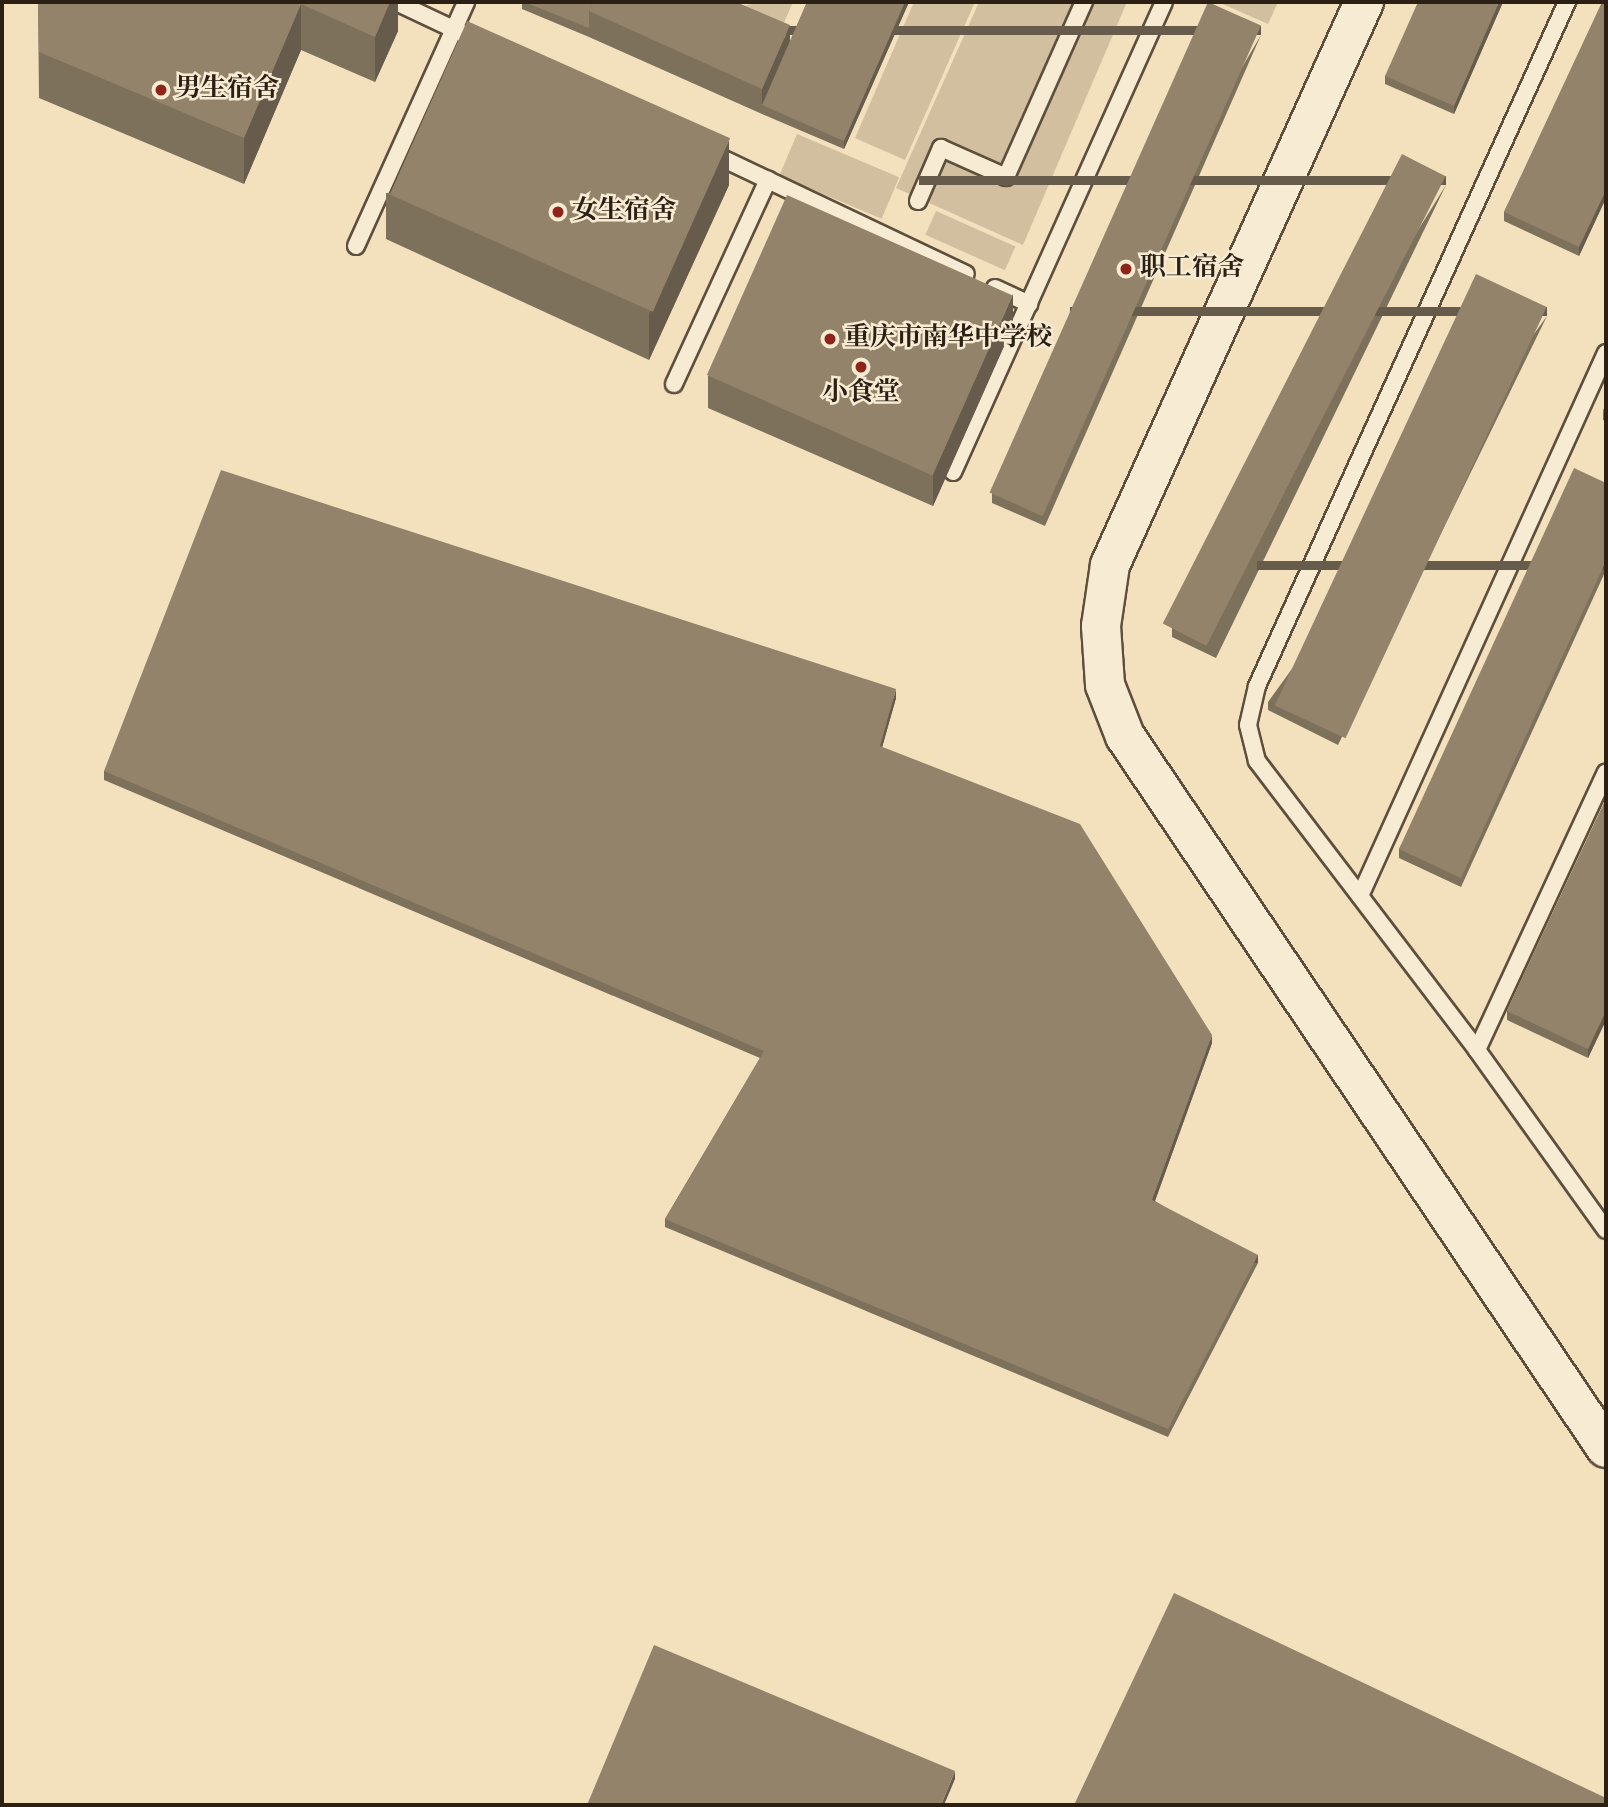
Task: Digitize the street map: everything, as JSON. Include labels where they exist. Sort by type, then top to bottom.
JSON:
[{"type":"street","points":[[1364,2],[1110,565],[1101,626],[1105,685],[1125,736],[1606,1448]]},
{"type":"lane","points":[[396,2],[491,47]]},
{"type":"lane","points":[[356,246],[466,2]]},
{"type":"lane","points":[[918,201],[941,148],[1006,177],[1084,2]]},
{"type":"lane","points":[[953,472],[1164,2]]},
{"type":"lane","points":[[1567,2],[1256,686],[1248,725],[1257,761],[1477,1050],[1606,1228]]},
{"type":"lane","points":[[697,146],[1030,304]]},
{"type":"lane","points":[[674,384],[768,180]]},
{"type":"lane","points":[[1360,896],[1606,353]]},
{"type":"lane","points":[[1477,1050],[1606,772]]},
{"type":"shaded area","points":[[759,2],[793,2],[777,39],[722,12]]},
{"type":"shaded area","points":[[914,2],[975,2],[905,160],[855,138]]},
{"type":"shaded area","points":[[979,2],[1127,2],[1023,245],[896,188]]},
{"type":"shaded area","points":[[1218,2],[1278,2],[1268,24]]},
{"type":"shaded area","points":[[797,134],[899,177],[882,219],[779,175]]},
{"type":"shaded area","points":[[936,211],[1015,246],[1005,270],[925,235]]},
{"type":"building","points":[[38,2],[390,2],[375,37],[301,4],[244,138],[39,52]]},
{"type":"building","points":[[524,2],[593,2],[589,11],[589,28]]},
{"type":"building","points":[[593,2],[736,2],[790,25],[762,89],[589,11]]},
{"type":"building","points":[[807,2],[905,2],[844,141],[762,105]]},
{"type":"building","name":"职工宿舍","points":[[1208,2],[1261,26],[1043,516],[990,493]]},
{"type":"building","points":[[1418,2],[1499,2],[1454,106],[1385,76]]},
{"type":"building","points":[[1602,2],[1606,2],[1606,190],[1579,247],[1504,212]]},
{"type":"building","name":"女生宿舍","points":[[467,21],[730,138],[653,312],[390,195]]},
{"type":"building","points":[[1402,154],[1446,176],[1206,646],[1163,624]]},
{"type":"building","name":"小食堂","points":[[787,195],[1013,295],[933,475],[707,375]]},
{"type":"building","points":[[1476,274],[1547,307],[1346,738],[1275,705]]},
{"type":"building","points":[[1574,468],[1606,483],[1606,561],[1461,878],[1399,849]]},
{"type":"building","points":[[221,470],[896,689],[880,746],[1080,824],[1212,1035],[1152,1200],[1258,1255],[1168,1429],[665,1219],[764,1051],[104,771]]},
{"type":"building","points":[[1606,799],[1606,1011],[1588,1049],[1507,1011]]},
{"type":"building","points":[[1174,1593],[1606,1798],[1606,1805],[1074,1805]]},
{"type":"building","points":[[654,1645],[955,1771],[941,1805],[587,1805]]},
{"type":"place","name":"男生宿舍","points":[[161,90]]},
{"type":"place","name":"女生宿舍","points":[[558,212]]},
{"type":"place","name":"职工宿舍","points":[[1126,269]]},
{"type":"place","name":"重庆市南华中学校","points":[[830,339]]},
{"type":"place","name":"小食堂","points":[[861,367]]}]
